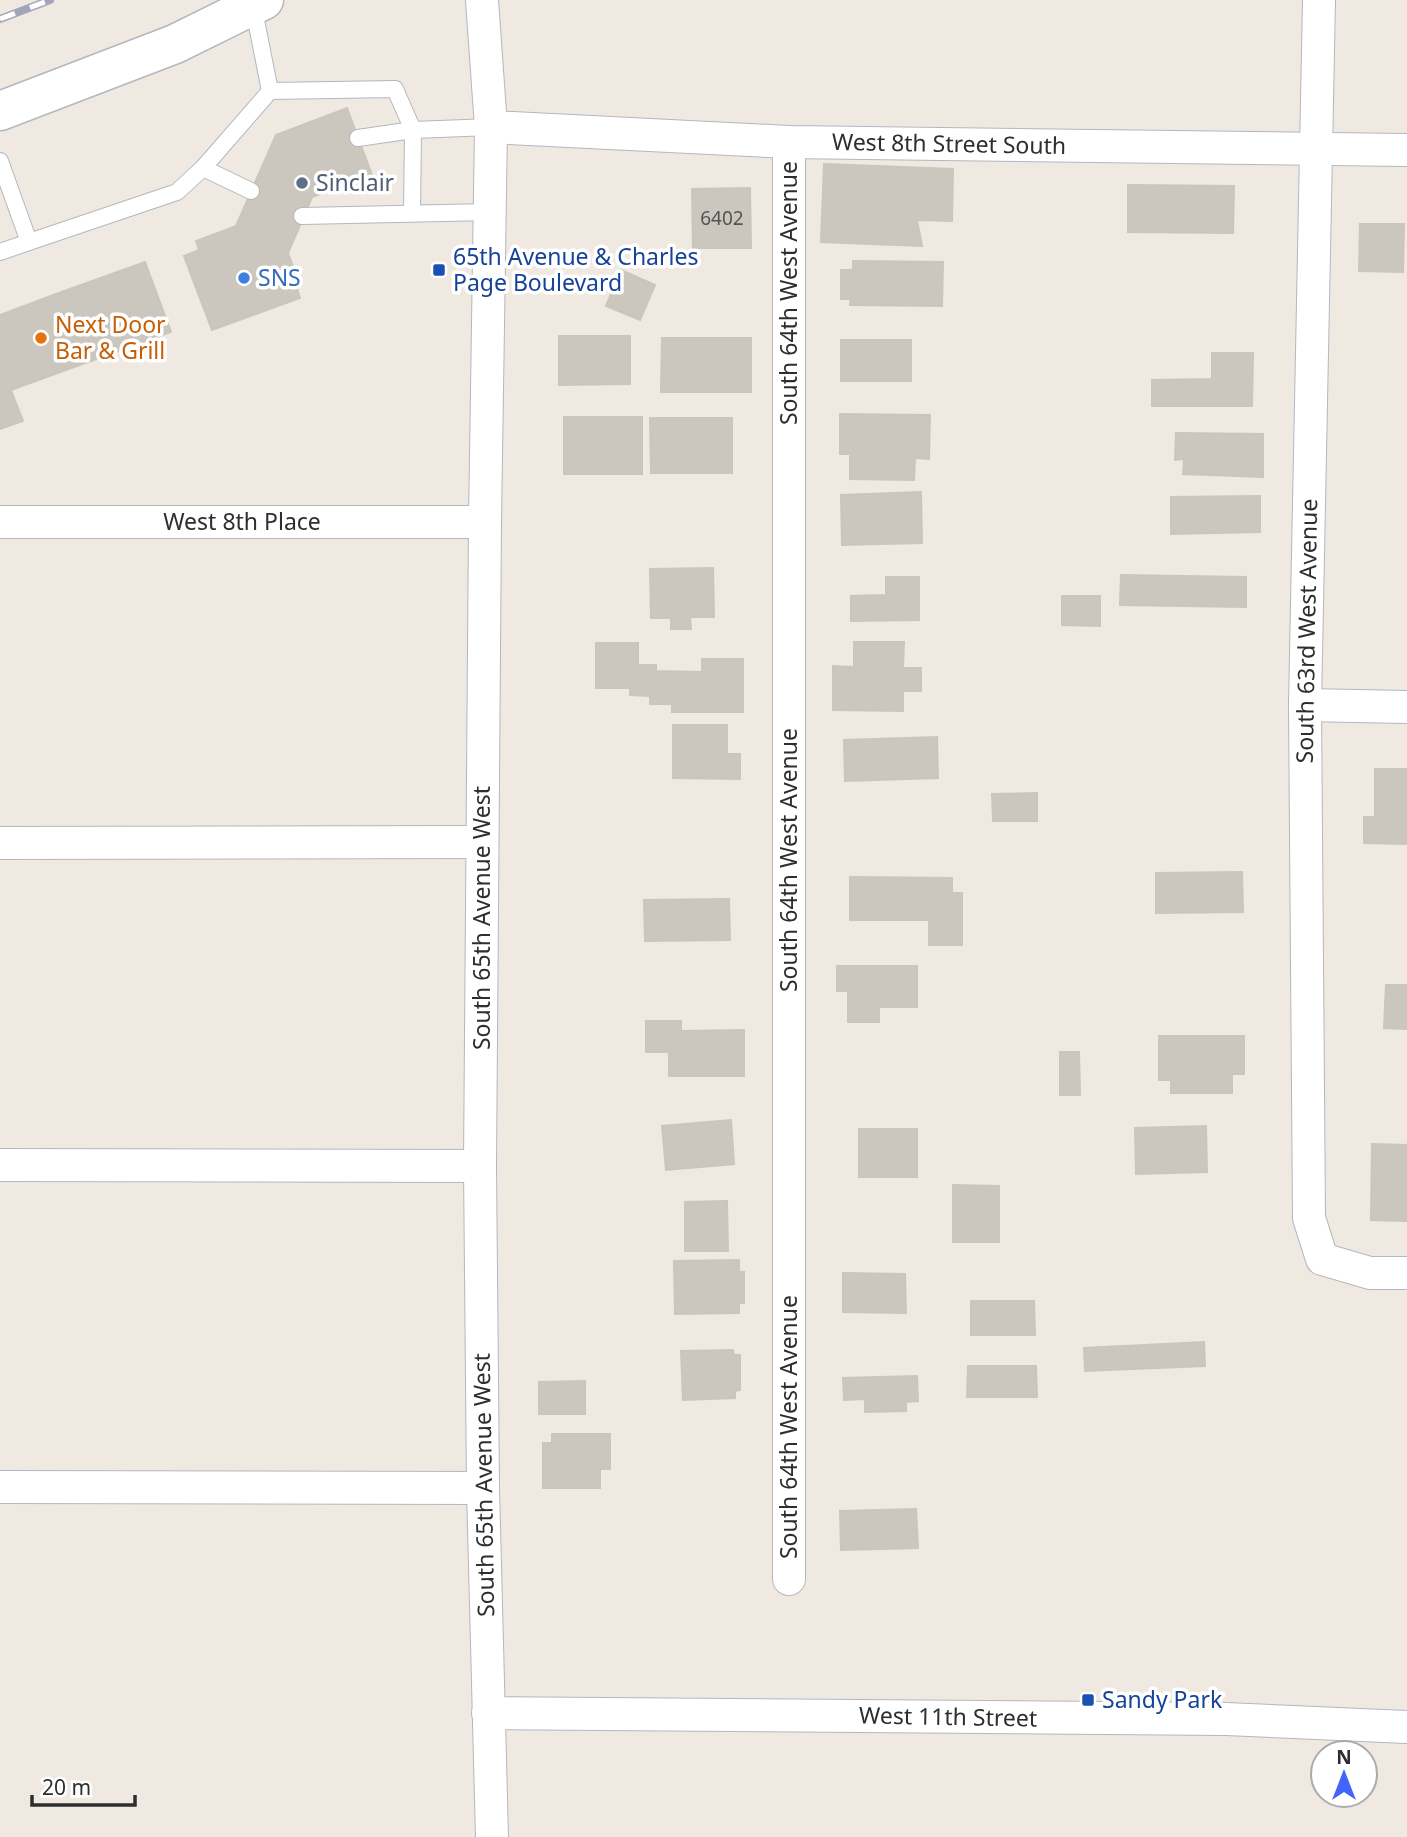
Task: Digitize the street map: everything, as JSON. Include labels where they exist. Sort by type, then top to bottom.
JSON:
[{"type":"main road","points":[[0,111],[176,44],[259,3]]},
{"type":"street","name":"South 65th Avenue West","points":[[482,0],[491,127],[480,1166],[483,1488],[492,1837]]},
{"type":"street","name":"South 63rd West Avenue","points":[[1319,0],[1305,705],[1309,1218],[1322,1259],[1370,1273],[1407,1273]]},
{"type":"street","name":"West 8th Street South","points":[[491,127],[789,142],[1407,150]]},
{"type":"street","name":"South 64th West Avenue","points":[[789,142],[789,1579]]},
{"type":"street","name":"West 8th Place","points":[[0,522],[485,522]]},
{"type":"street","points":[[1305,705],[1407,707]]},
{"type":"street","points":[[0,844],[482,842]]},
{"type":"street","points":[[0,1165],[480,1166]]},
{"type":"street","points":[[0,1487],[483,1488]]},
{"type":"street","name":"West 11th Street","points":[[488,1713],[1226,1719],[1407,1727]]},
{"type":"lane","points":[[259,3],[270,91]]},
{"type":"lane","points":[[0,252],[177,192],[203,168],[270,91],[395,89],[413,130],[412,213]]},
{"type":"lane","points":[[358,138],[413,130],[491,127]]},
{"type":"lane","points":[[0,161],[29,242]]},
{"type":"lane","points":[[203,168],[251,191]]},
{"type":"lane","points":[[303,216],[490,212]]},
{"type":"building","name":"Sinclair","points":[[347,108],[372,175],[312,197],[288,253],[236,226],[276,135]]},
{"type":"building","points":[[824,164],[953,169],[952,221],[917,220],[922,246],[821,242]]},
{"type":"building","points":[[1128,185],[1234,186],[1233,233],[1128,232]]},
{"type":"building","points":[[750,188],[751,248],[693,248],[692,189]]},
{"type":"building","points":[[1360,224],[1404,224],[1403,272],[1359,271]]},
{"type":"building","name":"SNS","points":[[236,226],[288,253],[297,277],[294,279],[300,298],[212,330],[184,256],[199,250],[196,241]]},
{"type":"building","points":[[853,261],[943,262],[942,306],[850,305],[851,299],[841,299],[841,270],[853,270]]},
{"type":"building","points":[[145,262],[171,332],[91,361],[64,291]]},
{"type":"building","points":[[621,270],[655,285],[640,320],[606,306]]},
{"type":"building","name":"Next Door Bar & Grill","points":[[64,291],[91,361],[11,390],[0,362],[0,315]]},
{"type":"building","points":[[559,336],[630,336],[630,384],[559,385]]},
{"type":"building","points":[[662,338],[751,338],[751,392],[661,392]]},
{"type":"building","points":[[841,340],[911,340],[911,381],[841,381]]},
{"type":"building","points":[[1212,353],[1253,353],[1252,406],[1152,406],[1152,380],[1212,379]]},
{"type":"building","points":[[0,362],[23,421],[0,429]]},
{"type":"building","points":[[840,414],[930,415],[929,459],[915,458],[914,480],[850,479],[850,454],[840,454]]},
{"type":"building","points":[[564,417],[642,417],[642,474],[564,474]]},
{"type":"building","points":[[650,418],[732,418],[732,473],[651,473]]},
{"type":"building","points":[[1176,433],[1263,434],[1263,477],[1183,474],[1184,459],[1175,460]]},
{"type":"building","points":[[921,492],[922,543],[842,545],[841,495]]},
{"type":"building","points":[[1260,496],[1260,532],[1171,534],[1171,497]]},
{"type":"building","points":[[713,568],[714,617],[690,617],[691,629],[671,629],[671,618],[651,618],[650,569]]},
{"type":"building","points":[[1121,575],[1246,577],[1246,607],[1120,605]]},
{"type":"building","points":[[886,577],[919,577],[919,620],[851,621],[851,596],[886,595]]},
{"type":"building","points":[[1062,596],[1100,596],[1100,626],[1062,625]]},
{"type":"building","points":[[854,642],[904,642],[903,668],[921,668],[921,691],[903,691],[903,711],[833,710],[833,666],[854,667]]},
{"type":"building","points":[[596,643],[638,643],[638,665],[656,665],[656,671],[702,672],[702,659],[743,659],[743,712],[672,712],[672,704],[650,704],[650,696],[630,695],[630,688],[596,688]]},
{"type":"building","points":[[673,725],[727,725],[727,754],[740,754],[740,779],[673,778]]},
{"type":"building","points":[[937,737],[938,778],[845,781],[844,740]]},
{"type":"building","points":[[1375,769],[1407,769],[1407,844],[1364,843],[1364,817],[1375,817]]},
{"type":"building","points":[[1037,793],[1037,821],[993,821],[992,794]]},
{"type":"building","points":[[1242,872],[1243,912],[1156,913],[1156,873]]},
{"type":"building","points":[[850,877],[952,878],[952,893],[962,893],[962,945],[929,945],[929,920],[850,920]]},
{"type":"building","points":[[729,899],[730,940],[645,941],[644,900]]},
{"type":"building","points":[[837,966],[917,966],[917,1007],[879,1007],[879,1022],[848,1022],[848,991],[837,991]]},
{"type":"building","points":[[1386,985],[1407,985],[1407,1029],[1384,1028]]},
{"type":"building","points":[[646,1021],[681,1021],[681,1031],[744,1030],[744,1076],[669,1076],[669,1052],[646,1052]]},
{"type":"building","points":[[1159,1036],[1244,1036],[1244,1074],[1232,1074],[1232,1093],[1171,1093],[1171,1080],[1159,1080]]},
{"type":"building","points":[[1060,1052],[1079,1052],[1080,1095],[1060,1095]]},
{"type":"building","points":[[731,1120],[734,1164],[666,1170],[662,1126]]},
{"type":"building","points":[[1206,1126],[1207,1172],[1136,1174],[1135,1128]]},
{"type":"building","points":[[859,1129],[917,1129],[917,1177],[859,1177]]},
{"type":"building","points":[[1372,1144],[1407,1145],[1407,1221],[1371,1220]]},
{"type":"building","points":[[953,1185],[999,1186],[999,1242],[953,1242]]},
{"type":"building","points":[[727,1201],[728,1251],[685,1251],[685,1202]]},
{"type":"building","points":[[739,1260],[739,1272],[744,1272],[744,1303],[739,1303],[739,1313],[675,1314],[674,1261]]},
{"type":"building","points":[[843,1273],[905,1274],[906,1313],[843,1312]]},
{"type":"building","points":[[971,1301],[1034,1301],[1035,1335],[971,1335]]},
{"type":"building","points":[[1204,1342],[1205,1366],[1085,1371],[1084,1348]]},
{"type":"building","points":[[733,1350],[734,1355],[740,1355],[740,1390],[735,1391],[735,1398],[683,1400],[681,1351]]},
{"type":"building","points":[[968,1366],[1036,1366],[1037,1397],[967,1397]]},
{"type":"building","points":[[917,1376],[918,1401],[906,1402],[906,1411],[865,1412],[865,1399],[844,1400],[843,1378]]},
{"type":"building","points":[[585,1381],[585,1414],[539,1414],[539,1382]]},
{"type":"building","points":[[552,1434],[610,1434],[610,1469],[600,1469],[600,1488],[543,1488],[543,1443],[552,1443]]},
{"type":"building","points":[[916,1509],[918,1548],[841,1550],[840,1511]]},
{"type":"railway","points":[[0,19],[50,0]]},
{"type":"place","name":"Sinclair","points":[[302,183]]},
{"type":"place","name":"65th Avenue & Charles Page Boulevard","points":[[439,270]]},
{"type":"place","name":"SNS","points":[[244,278]]},
{"type":"place","name":"Next Door Bar & Grill","points":[[41,338]]},
{"type":"place","name":"Sandy Park","points":[[1088,1700]]}]
